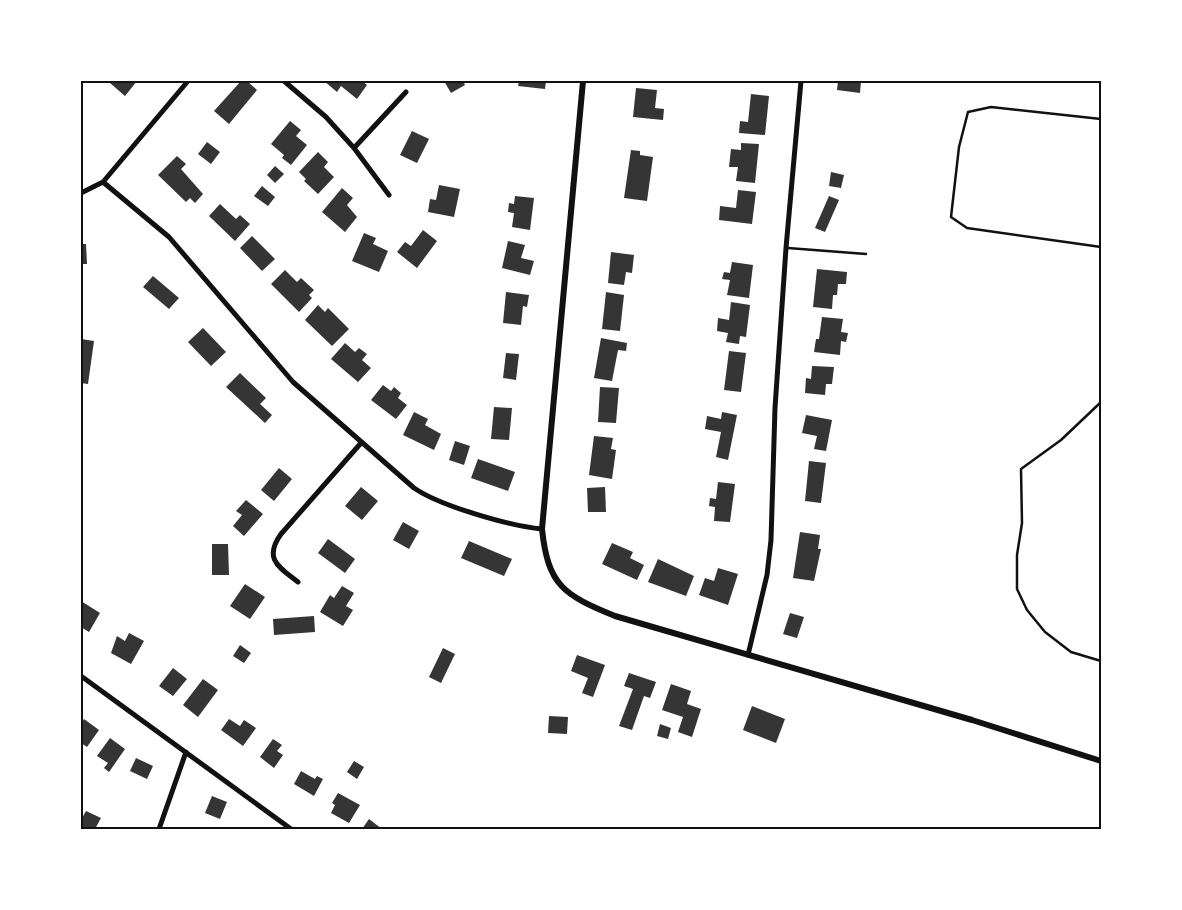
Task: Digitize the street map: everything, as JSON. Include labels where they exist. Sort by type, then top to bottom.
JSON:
[{"type":"street","points":[[81,194],[102,182],[188,81]]},
{"type":"street","points":[[284,81],[326,117],[354,148],[389,195]]},
{"type":"street","points":[[583,81],[542,529],[544,548],[551,573],[570,594],[615,616],[1101,761]]},
{"type":"street","points":[[748,655],[767,575],[771,540],[775,408],[786,248],[801,81]]},
{"type":"street","points":[[354,148],[406,92]]},
{"type":"street","points":[[102,182],[169,237],[293,382],[361,443],[426,496],[451,506],[542,529]]},
{"type":"street","points":[[298,582],[279,567],[273,559],[273,547],[281,534],[361,443]]},
{"type":"street","points":[[81,676],[291,829]]},
{"type":"street","points":[[159,829],[186,752]]},
{"type":"lane","points":[[1101,119],[991,107],[968,112],[959,147],[951,216],[967,228],[1101,247]]},
{"type":"lane","points":[[786,248],[866,254]]},
{"type":"lane","points":[[1101,395],[1100,403],[1061,440],[1021,469],[1022,523],[1017,555],[1017,589],[1027,610],[1045,632],[1072,652],[1101,661]]},
{"type":"building","points":[[111,81],[137,81],[125,96],[110,83]]},
{"type":"building","points":[[241,81],[247,81],[257,90],[229,124],[214,111]]},
{"type":"building","points":[[324,81],[362,81],[367,85],[357,99],[341,86],[337,92]]},
{"type":"building","points":[[444,81],[463,81],[465,85],[451,93]]},
{"type":"building","points":[[519,81],[546,81],[545,89],[518,86]]},
{"type":"building","points":[[838,81],[861,81],[860,93],[837,90]]},
{"type":"building","points":[[636,88],[657,90],[655,108],[664,109],[663,120],[633,117]]},
{"type":"building","points":[[751,94],[769,96],[765,135],[739,133],[740,121],[748,122]]},
{"type":"building","points":[[290,121],[301,130],[296,136],[307,145],[291,165],[282,158],[284,155],[271,144]]},
{"type":"building","points":[[412,131],[429,139],[417,163],[400,155]]},
{"type":"building","points":[[207,142],[220,152],[211,164],[198,154]]},
{"type":"building","points":[[741,143],[759,144],[755,183],[736,181],[738,167],[729,167],[731,149],[741,150]]},
{"type":"building","points":[[631,150],[640,151],[640,155],[653,157],[647,201],[624,198]]},
{"type":"building","points":[[318,152],[328,162],[324,167],[334,177],[318,194],[304,181],[306,179],[299,172]]},
{"type":"building","points":[[177,156],[186,164],[181,169],[203,194],[195,203],[190,198],[186,202],[158,175]]},
{"type":"building","points":[[275,166],[284,174],[275,183],[267,175]]},
{"type":"building","points":[[831,172],[844,175],[841,188],[829,186]]},
{"type":"building","points":[[439,185],[460,189],[454,217],[428,212],[430,199],[436,200]]},
{"type":"building","points":[[262,186],[275,197],[268,206],[254,196]]},
{"type":"building","points":[[342,188],[353,198],[347,205],[357,217],[345,232],[322,212]]},
{"type":"building","points":[[738,190],[756,192],[752,224],[719,220],[720,206],[736,208]]},
{"type":"building","points":[[515,196],[534,198],[530,230],[512,227],[514,213],[508,212],[509,203],[514,204]]},
{"type":"building","points":[[829,196],[839,200],[825,232],[815,228]]},
{"type":"building","points":[[220,204],[236,219],[240,215],[250,224],[235,241],[209,216]]},
{"type":"building","points":[[423,230],[437,241],[417,268],[397,252],[405,242],[411,246]]},
{"type":"building","points":[[364,233],[376,238],[373,244],[388,251],[379,272],[352,261]]},
{"type":"building","points":[[252,236],[275,259],[262,271],[240,248]]},
{"type":"building","points":[[508,241],[525,245],[521,258],[534,261],[530,275],[502,268]]},
{"type":"building","points":[[81,244],[86,244],[87,264],[81,264]]},
{"type":"building","points":[[611,252],[634,255],[632,273],[626,272],[624,285],[608,283]]},
{"type":"building","points":[[732,262],[753,265],[749,298],[727,295],[730,280],[722,279],[724,272],[730,273]]},
{"type":"building","points":[[817,269],[847,272],[846,284],[838,284],[837,295],[833,295],[832,309],[813,307]]},
{"type":"building","points":[[285,270],[297,282],[301,278],[314,290],[309,295],[312,298],[299,312],[271,284]]},
{"type":"building","points":[[153,276],[179,298],[169,309],[143,287]]},
{"type":"building","points":[[506,292],[529,295],[527,307],[523,306],[521,325],[503,323]]},
{"type":"building","points":[[606,292],[624,295],[620,331],[602,329]]},
{"type":"building","points":[[731,302],[750,305],[746,337],[740,336],[739,344],[726,342],[728,333],[717,331],[718,318],[729,320]]},
{"type":"building","points":[[318,305],[325,312],[328,308],[349,329],[332,346],[305,320]]},
{"type":"building","points":[[822,317],[843,319],[841,332],[848,333],[846,342],[841,341],[840,355],[814,352],[816,339],[819,339]]},
{"type":"building","points":[[203,328],[226,352],[211,366],[188,342]]},
{"type":"building","points":[[601,338],[627,343],[626,351],[618,350],[612,381],[594,378]]},
{"type":"building","points":[[81,339],[94,341],[88,384],[81,383]]},
{"type":"building","points":[[345,343],[355,352],[359,348],[367,354],[362,360],[371,368],[358,382],[331,359]]},
{"type":"building","points":[[729,351],[746,353],[741,392],[724,390]]},
{"type":"building","points":[[506,353],[519,354],[516,380],[503,378]]},
{"type":"building","points":[[812,366],[834,367],[832,384],[826,384],[825,395],[805,393],[806,378],[811,379]]},
{"type":"building","points":[[240,373],[266,398],[260,404],[272,415],[265,423],[226,387]]},
{"type":"building","points":[[383,385],[391,391],[394,387],[401,393],[398,398],[407,405],[396,419],[371,400]]},
{"type":"building","points":[[600,387],[619,388],[616,423],[598,422]]},
{"type":"building","points":[[494,407],[512,408],[509,440],[491,439]]},
{"type":"building","points":[[414,412],[428,419],[425,425],[441,434],[434,450],[403,435]]},
{"type":"building","points":[[722,412],[737,415],[728,460],[716,457],[721,432],[705,429],[707,416],[721,419]]},
{"type":"building","points":[[806,415],[832,420],[826,451],[814,449],[817,436],[802,433]]},
{"type":"building","points":[[594,436],[613,438],[611,449],[616,450],[612,479],[589,475]]},
{"type":"building","points":[[455,441],[470,446],[464,465],[449,460]]},
{"type":"building","points":[[478,459],[515,472],[508,491],[471,478]]},
{"type":"building","points":[[809,461],[826,463],[821,503],[805,501]]},
{"type":"building","points":[[279,468],[292,479],[274,501],[261,490]]},
{"type":"building","points":[[718,482],[735,484],[730,522],[714,521],[715,507],[709,506],[710,498],[716,499]]},
{"type":"building","points":[[361,487],[378,501],[362,520],[345,506]]},
{"type":"building","points":[[605,487],[606,512],[588,512],[587,488]]},
{"type":"building","points":[[246,500],[263,514],[244,536],[233,526],[242,515],[236,511]]},
{"type":"building","points":[[403,522],[419,531],[409,549],[393,540]]},
{"type":"building","points":[[800,532],[820,535],[818,549],[821,549],[814,581],[793,578]]},
{"type":"building","points":[[328,539],[355,559],[345,573],[318,553]]},
{"type":"building","points":[[469,541],[512,559],[504,576],[461,558]]},
{"type":"building","points":[[612,543],[633,552],[630,558],[644,565],[637,580],[602,564]]},
{"type":"building","points":[[212,544],[228,544],[229,575],[212,575]]},
{"type":"building","points":[[658,559],[694,576],[686,596],[648,582]]},
{"type":"building","points":[[718,568],[738,574],[728,605],[699,595],[705,578],[714,581]]},
{"type":"building","points":[[245,584],[265,597],[250,619],[230,606]]},
{"type":"building","points":[[342,586],[354,593],[346,606],[353,610],[343,626],[320,612],[330,595],[334,598]]},
{"type":"building","points":[[81,601],[100,613],[89,632],[81,627]]},
{"type":"building","points":[[790,613],[804,617],[797,638],[783,634]]},
{"type":"building","points":[[314,616],[315,632],[274,635],[273,619]]},
{"type":"building","points":[[129,633],[144,641],[131,664],[111,653],[117,636],[125,641]]},
{"type":"building","points":[[240,645],[251,653],[244,663],[233,656]]},
{"type":"building","points":[[443,648],[455,654],[441,683],[429,677]]},
{"type":"building","points":[[577,655],[605,665],[593,697],[582,693],[588,678],[571,671]]},
{"type":"building","points":[[173,668],[187,679],[173,696],[159,686]]},
{"type":"building","points":[[629,673],[656,682],[650,698],[644,696],[632,730],[619,726],[633,689],[624,686]]},
{"type":"building","points":[[203,679],[218,690],[198,717],[183,705]]},
{"type":"building","points":[[671,684],[691,691],[687,704],[701,709],[692,737],[678,732],[683,717],[662,710]]},
{"type":"building","points":[[752,706],[785,719],[776,743],[743,730]]},
{"type":"building","points":[[549,716],[568,717],[567,734],[548,733]]},
{"type":"building","points":[[84,719],[99,730],[87,747],[81,743],[81,724]]},
{"type":"building","points":[[229,719],[240,726],[244,720],[256,728],[243,746],[221,730]]},
{"type":"building","points":[[660,724],[671,728],[668,739],[657,736]]},
{"type":"building","points":[[110,738],[125,749],[109,772],[104,768],[108,763],[97,756]]},
{"type":"building","points":[[273,739],[282,745],[277,751],[283,755],[274,768],[260,757]]},
{"type":"building","points":[[136,758],[153,766],[147,779],[130,771]]},
{"type":"building","points":[[354,761],[364,767],[357,779],[347,772]]},
{"type":"building","points":[[301,771],[315,779],[317,776],[323,779],[314,796],[294,784]]},
{"type":"building","points":[[338,793],[360,805],[349,823],[331,813],[335,805],[332,803]]},
{"type":"building","points":[[212,796],[227,802],[220,819],[205,813]]},
{"type":"building","points":[[86,811],[101,818],[95,829],[81,829],[81,820]]},
{"type":"building","points":[[369,819],[382,829],[362,829]]}]
